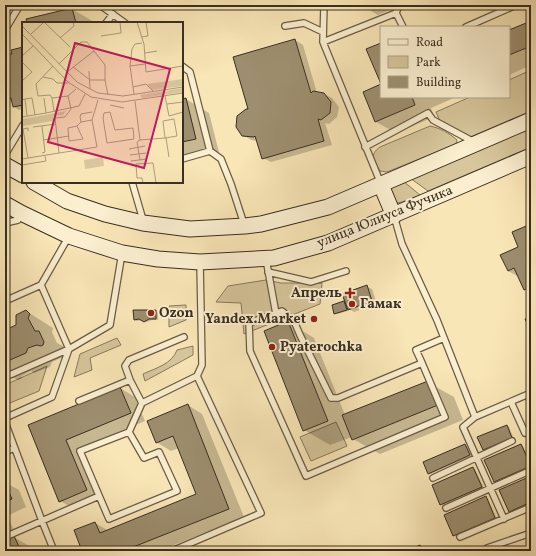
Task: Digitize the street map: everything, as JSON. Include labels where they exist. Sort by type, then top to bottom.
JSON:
[{"type":"main road","points":[[36,183],[67,201],[105,214],[143,223],[190,229],[261,224],[328,207],[531,120]]},
{"type":"main road","name":"улица Юлиуса Фучика","points":[[5,204],[69,236],[122,253],[158,259],[267,266],[274,258],[328,243],[531,156]]},
{"type":"main road","points":[[5,165],[22,175]]},
{"type":"main road","points":[[381,185],[394,216]]},
{"type":"lane","points":[[5,30],[20,5]]},
{"type":"lane","points":[[100,5],[124,22]]},
{"type":"lane","points":[[324,5],[323,42],[381,185]]},
{"type":"lane","points":[[399,5],[396,13],[402,26]]},
{"type":"lane","points":[[468,26],[516,5]]},
{"type":"lane","points":[[323,42],[396,13]]},
{"type":"lane","points":[[107,22],[113,14]]},
{"type":"lane","points":[[285,26],[304,23],[323,32]]},
{"type":"lane","points":[[183,67],[190,72],[210,151],[221,159],[245,226]]},
{"type":"lane","points":[[365,147],[428,113],[433,120],[476,143]]},
{"type":"lane","points":[[5,155],[22,128]]},
{"type":"lane","points":[[183,159],[210,151]]},
{"type":"lane","points":[[132,183],[143,223]]},
{"type":"lane","points":[[5,223],[18,220],[21,213]]},
{"type":"lane","points":[[394,216],[402,244],[444,338],[475,417]]},
{"type":"lane","points":[[5,300],[40,285],[69,236]]},
{"type":"lane","points":[[5,377],[69,349],[110,325],[122,253]]},
{"type":"lane","points":[[129,432],[144,458],[159,452],[177,490],[109,519],[80,452],[129,432],[142,403],[197,376],[202,364],[200,262]]},
{"type":"lane","points":[[267,266],[311,282],[346,271]]},
{"type":"lane","points":[[267,266],[276,314]]},
{"type":"lane","points":[[5,418],[52,397],[69,349],[40,285]]},
{"type":"lane","points":[[422,363],[338,398],[331,398],[294,321],[282,311],[249,323],[250,351],[306,476],[445,417],[422,363],[416,350],[444,338]]},
{"type":"lane","points":[[142,403],[130,380],[125,366],[129,360],[184,337]]},
{"type":"lane","points":[[172,551],[261,513],[197,376]]},
{"type":"lane","points":[[79,401],[130,380]]},
{"type":"lane","points":[[504,519],[464,427],[475,417],[531,393]]},
{"type":"lane","points":[[511,402],[525,433]]},
{"type":"lane","points":[[5,422],[54,551]]},
{"type":"lane","points":[[433,478],[512,441]]},
{"type":"lane","points":[[5,452],[14,448]]},
{"type":"lane","points":[[446,508],[527,472]]},
{"type":"lane","points":[[5,537],[99,496]]},
{"type":"lane","points":[[460,537],[531,507]]},
{"type":"lane","points":[[488,551],[487,548],[531,533]]},
{"type":"green space","points":[[531,70],[531,111],[470,137],[440,121],[436,112],[468,98],[510,98],[510,80]]},
{"type":"green space","points":[[531,125],[531,147],[428,191],[410,178]]},
{"type":"green space","points":[[430,126],[441,129],[451,135],[457,140],[456,144],[387,172],[380,171],[376,164],[374,155],[380,147]]},
{"type":"green space","points":[[403,181],[420,195],[397,203],[390,191],[393,186]]},
{"type":"green space","points":[[266,280],[281,283],[322,283],[320,304],[244,334],[241,303],[216,302],[228,286]]},
{"type":"green space","points":[[186,305],[186,320],[169,327],[169,306]]},
{"type":"green space","points":[[117,338],[121,345],[90,358],[92,370],[74,377],[80,354]]},
{"type":"green space","points":[[193,346],[193,355],[145,381],[143,374],[167,362],[175,355],[177,350]]},
{"type":"green space","points":[[47,366],[39,391],[5,405],[5,385]]},
{"type":"green space","points":[[336,422],[347,446],[311,461],[300,437]]},
{"type":"building","points":[[72,8],[76,22],[27,22],[26,19]]},
{"type":"building","points":[[531,21],[531,46],[510,55],[510,30]]},
{"type":"building","points":[[295,39],[311,93],[313,91],[324,93],[331,102],[330,113],[321,120],[318,119],[324,141],[262,159],[255,136],[242,136],[236,127],[237,116],[248,109],[233,57]]},
{"type":"building","points":[[380,43],[380,82],[366,49]]},
{"type":"building","points":[[22,47],[22,105],[13,107],[11,98],[5,99],[5,55],[12,54],[11,50]]},
{"type":"building","points":[[380,84],[380,98],[412,98],[415,105],[375,122],[363,92]]},
{"type":"building","points":[[186,98],[196,139],[183,142],[183,99]]},
{"type":"building","points":[[531,224],[531,287],[524,290],[514,268],[508,271],[500,255],[518,247],[512,232]]},
{"type":"building","points":[[367,285],[372,301],[348,310],[342,294]]},
{"type":"building","points":[[344,301],[347,310],[334,314],[332,305]]},
{"type":"building","points":[[26,310],[30,314],[28,318],[35,331],[39,331],[44,342],[43,345],[28,348],[26,353],[10,360],[7,358],[5,359],[5,330],[16,325],[16,315]]},
{"type":"building","points":[[133,310],[156,310],[156,319],[149,319],[144,322],[139,319],[134,320]]},
{"type":"building","points":[[531,317],[531,332],[525,319]]},
{"type":"building","points":[[288,321],[328,421],[303,431],[264,331]]},
{"type":"building","points":[[428,381],[438,405],[352,440],[342,415]]},
{"type":"building","points":[[120,387],[131,413],[66,440],[87,490],[59,502],[28,425]]},
{"type":"building","points":[[188,404],[229,509],[123,551],[82,551],[74,530],[95,522],[100,533],[196,494],[173,436],[156,443],[147,421]]},
{"type":"building","points":[[507,425],[512,438],[483,450],[477,437]]},
{"type":"building","points":[[465,444],[470,455],[428,474],[423,462]]},
{"type":"building","points":[[521,444],[531,466],[494,482],[484,460]]},
{"type":"building","points":[[473,467],[482,487],[440,505],[432,485]]},
{"type":"building","points":[[531,476],[531,502],[509,512],[499,490]]},
{"type":"building","points":[[5,483],[12,499],[5,502]]},
{"type":"building","points":[[486,496],[495,518],[453,536],[444,515]]},
{"type":"building","points":[[14,536],[21,551],[5,551],[5,541]]},
{"type":"building","points":[[420,545],[423,551],[406,551]]},
{"type":"place","name":"Апрель","points":[[350,293]]},
{"type":"place","name":"Гамак","points":[[352,304]]},
{"type":"place","name":"Ozon","points":[[151,313]]},
{"type":"place","name":"Yandex.Market","points":[[314,319]]},
{"type":"place","name":"Pyaterochka","points":[[272,347]]}]
